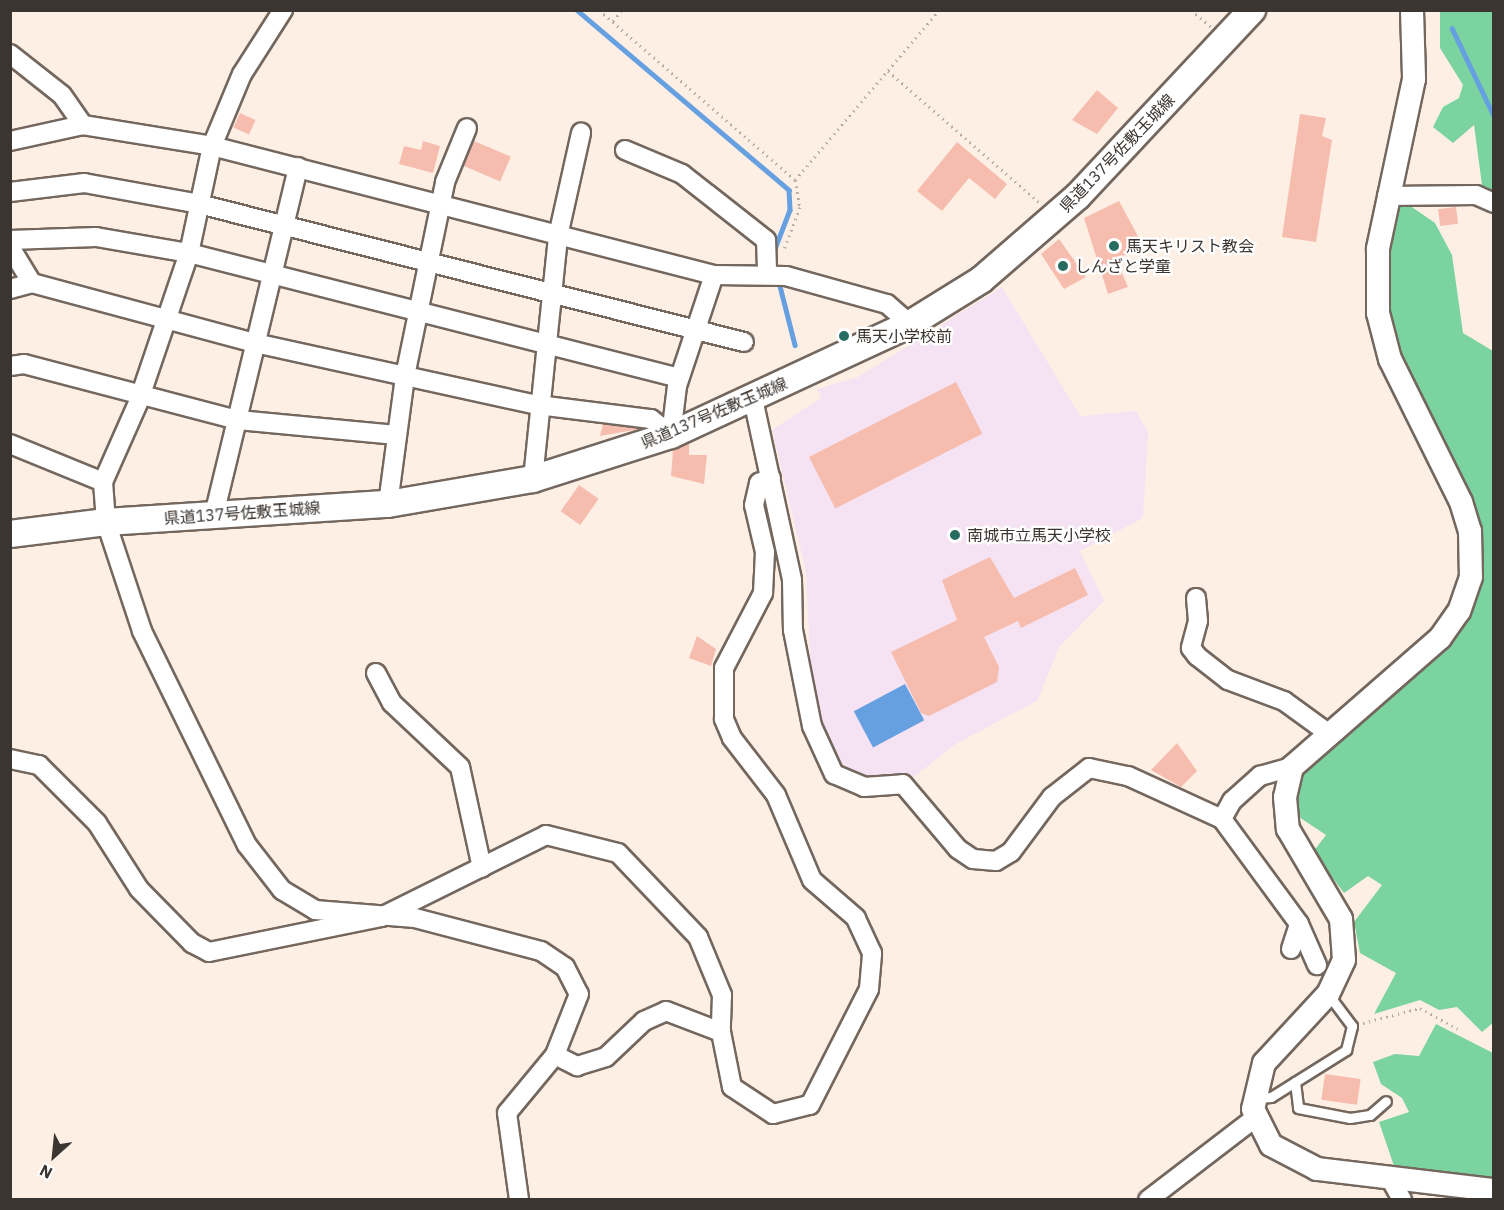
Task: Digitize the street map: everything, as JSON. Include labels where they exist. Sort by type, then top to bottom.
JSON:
[{"type":"main road","name":"県道137号佐敷玉城線","points":[[10,534],[106,522],[388,504],[533,479],[671,435],[753,399],[910,324],[981,280],[1055,219],[1252,10]]},
{"type":"street","points":[[283,10],[242,74],[212,146],[189,254],[141,393],[103,482],[106,522],[142,631],[263,870],[282,890],[315,910],[415,918],[541,951],[565,967],[579,994],[555,1055],[507,1113],[519,1200]]},
{"type":"street","points":[[1222,819],[1232,801],[1260,776],[1292,767],[1328,733],[1440,638],[1467,593],[1473,562],[1461,502],[1382,336],[1377,249],[1414,79],[1412,10]]},
{"type":"street","points":[[10,54],[62,95],[83,125]]},
{"type":"street","points":[[10,141],[83,125],[212,146],[298,167],[442,208],[714,275],[767,273],[786,276],[887,304],[910,324]]},
{"type":"street","points":[[388,504],[405,376],[442,208],[445,182],[466,128]]},
{"type":"street","points":[[533,479],[538,405],[558,236],[581,134]]},
{"type":"street","points":[[625,150],[682,174],[766,240],[767,273]]},
{"type":"street","points":[[214,515],[255,344],[275,275],[298,167]]},
{"type":"street","points":[[10,192],[84,183],[199,204],[429,266],[696,328],[744,342]]},
{"type":"street","points":[[1387,196],[1476,195],[1494,202]]},
{"type":"street","points":[[10,240],[96,237],[189,254],[679,378]]},
{"type":"street","points":[[10,247],[32,283]]},
{"type":"street","points":[[671,435],[679,378],[714,275]]},
{"type":"street","points":[[10,289],[32,283],[255,344],[538,405],[651,419],[671,435]]},
{"type":"street","points":[[10,366],[24,364],[238,420],[396,435]]},
{"type":"street","points":[[753,399],[792,580],[794,630],[812,726],[834,774],[864,787],[903,784],[973,859],[996,861],[1011,852],[1052,797],[1089,768],[1128,776],[1222,819],[1299,924],[1317,964]]},
{"type":"street","points":[[10,444],[103,482]]},
{"type":"street","points":[[10,759],[39,765],[79,804],[97,823],[139,889],[202,949],[228,952],[381,917],[546,835],[618,853],[698,937],[722,995],[721,1032],[732,1087],[773,1114],[810,1105],[873,974],[865,932],[812,879],[776,795],[732,738],[724,719],[724,668],[763,593],[765,552],[754,505],[759,483],[771,478]]},
{"type":"street","points":[[1196,598],[1198,621],[1191,648],[1197,656],[1228,680],[1284,701],[1328,733]]},
{"type":"street","points":[[376,673],[392,703],[460,767],[483,868]]},
{"type":"street","points":[[1148,1200],[1254,1108],[1264,1063],[1328,994],[1344,960],[1346,939],[1330,897],[1288,829],[1285,797],[1292,767]]},
{"type":"street","points":[[1291,949],[1299,924]]},
{"type":"street","points":[[555,1055],[577,1066],[606,1057],[644,1021],[666,1011],[721,1032]]},
{"type":"street","points":[[1254,1108],[1271,1145],[1292,1160],[1397,1190],[1494,1190]]},
{"type":"lane","points":[[1254,1108],[1346,1050],[1352,1026],[1328,994]]},
{"type":"lane","points":[[1295,1082],[1298,1108],[1350,1118],[1370,1115],[1386,1101]]},
{"type":"path","points":[[599,10],[795,180],[800,201],[783,253],[786,276]]},
{"type":"path","points":[[613,21],[622,10]]},
{"type":"path","points":[[795,180],[939,10]]},
{"type":"path","points":[[1191,10],[1225,39]]},
{"type":"path","points":[[888,71],[1055,219]]},
{"type":"path","points":[[1352,1026],[1420,1008],[1458,1029]]},
{"type":"shaded area","name":"南城市立馬天小学校","points":[[1002,287],[1080,416],[1136,411],[1148,432],[1143,518],[1080,551],[1104,601],[1059,647],[1038,700],[956,744],[911,779],[888,775],[863,780],[844,770],[831,753],[821,720],[811,678],[806,572],[772,430],[821,398],[817,389],[858,377]]},
{"type":"green space","points":[[1440,11],[1493,11],[1493,193],[1482,185],[1474,125],[1453,143],[1433,127],[1443,107],[1459,98],[1463,85],[1440,48]]},
{"type":"green space","points":[[1391,204],[1409,205],[1435,223],[1452,255],[1463,333],[1493,351],[1494,1022],[1482,1032],[1457,1007],[1439,1010],[1420,1000],[1374,1014],[1396,973],[1360,953],[1354,922],[1382,885],[1368,876],[1344,893],[1313,852],[1326,835],[1296,815],[1293,792],[1316,753],[1359,716],[1374,713],[1414,672],[1481,555],[1387,315]]},
{"type":"green space","points":[[1436,1024],[1493,1053],[1493,1181],[1395,1169],[1379,1122],[1409,1112],[1402,1098],[1381,1084],[1373,1062],[1395,1054],[1419,1056]]},
{"type":"water","points":[[905,684],[924,720],[873,747],[854,711]]},
{"type":"building","points":[[1097,90],[1118,108],[1097,134],[1072,120]]},
{"type":"building","points":[[240,113],[256,120],[249,135],[233,128]]},
{"type":"building","points":[[1300,114],[1326,118],[1322,136],[1332,140],[1316,242],[1282,237]]},
{"type":"building","points":[[423,141],[440,146],[433,173],[399,164],[404,146],[421,150]]},
{"type":"building","points":[[474,141],[511,157],[500,181],[463,166]]},
{"type":"building","points":[[957,142],[1007,184],[995,199],[969,178],[942,211],[917,191]]},
{"type":"building","name":"馬天キリスト教会","points":[[1119,201],[1139,238],[1131,254],[1115,257],[1128,287],[1108,294],[1084,218]]},
{"type":"building","points":[[1456,207],[1458,224],[1440,226],[1438,209]]},
{"type":"building","name":"しんざと学童","points":[[1059,239],[1086,277],[1064,289],[1041,254]]},
{"type":"building","points":[[956,382],[982,434],[835,509],[809,457]]},
{"type":"building","points":[[603,424],[640,429],[600,436]]},
{"type":"building","points":[[689,443],[689,455],[707,455],[704,484],[671,476],[673,450]]},
{"type":"building","points":[[579,485],[599,499],[580,525],[561,511]]},
{"type":"building","points":[[990,557],[1014,598],[1075,568],[1088,595],[1021,628],[1018,621],[984,637],[999,667],[997,682],[929,716],[921,713],[891,652],[957,620],[942,580]]},
{"type":"building","points":[[697,636],[716,649],[711,666],[689,658]]},
{"type":"building","points":[[1177,743],[1197,771],[1181,787],[1151,770]]},
{"type":"building","points":[[1325,1074],[1361,1079],[1357,1105],[1321,1100]]},
{"type":"waterway","points":[[577,10],[789,190],[790,210],[775,249]]},
{"type":"waterway","points":[[1452,28],[1494,116]]},
{"type":"waterway","points":[[779,282],[795,345]]},
{"type":"place","name":"馬天キリスト教会","points":[[1114,246]]},
{"type":"place","name":"しんざと学童","points":[[1063,266]]},
{"type":"place","name":"馬天小学校前","points":[[844,336]]},
{"type":"place","name":"南城市立馬天小学校","points":[[955,535]]}]
